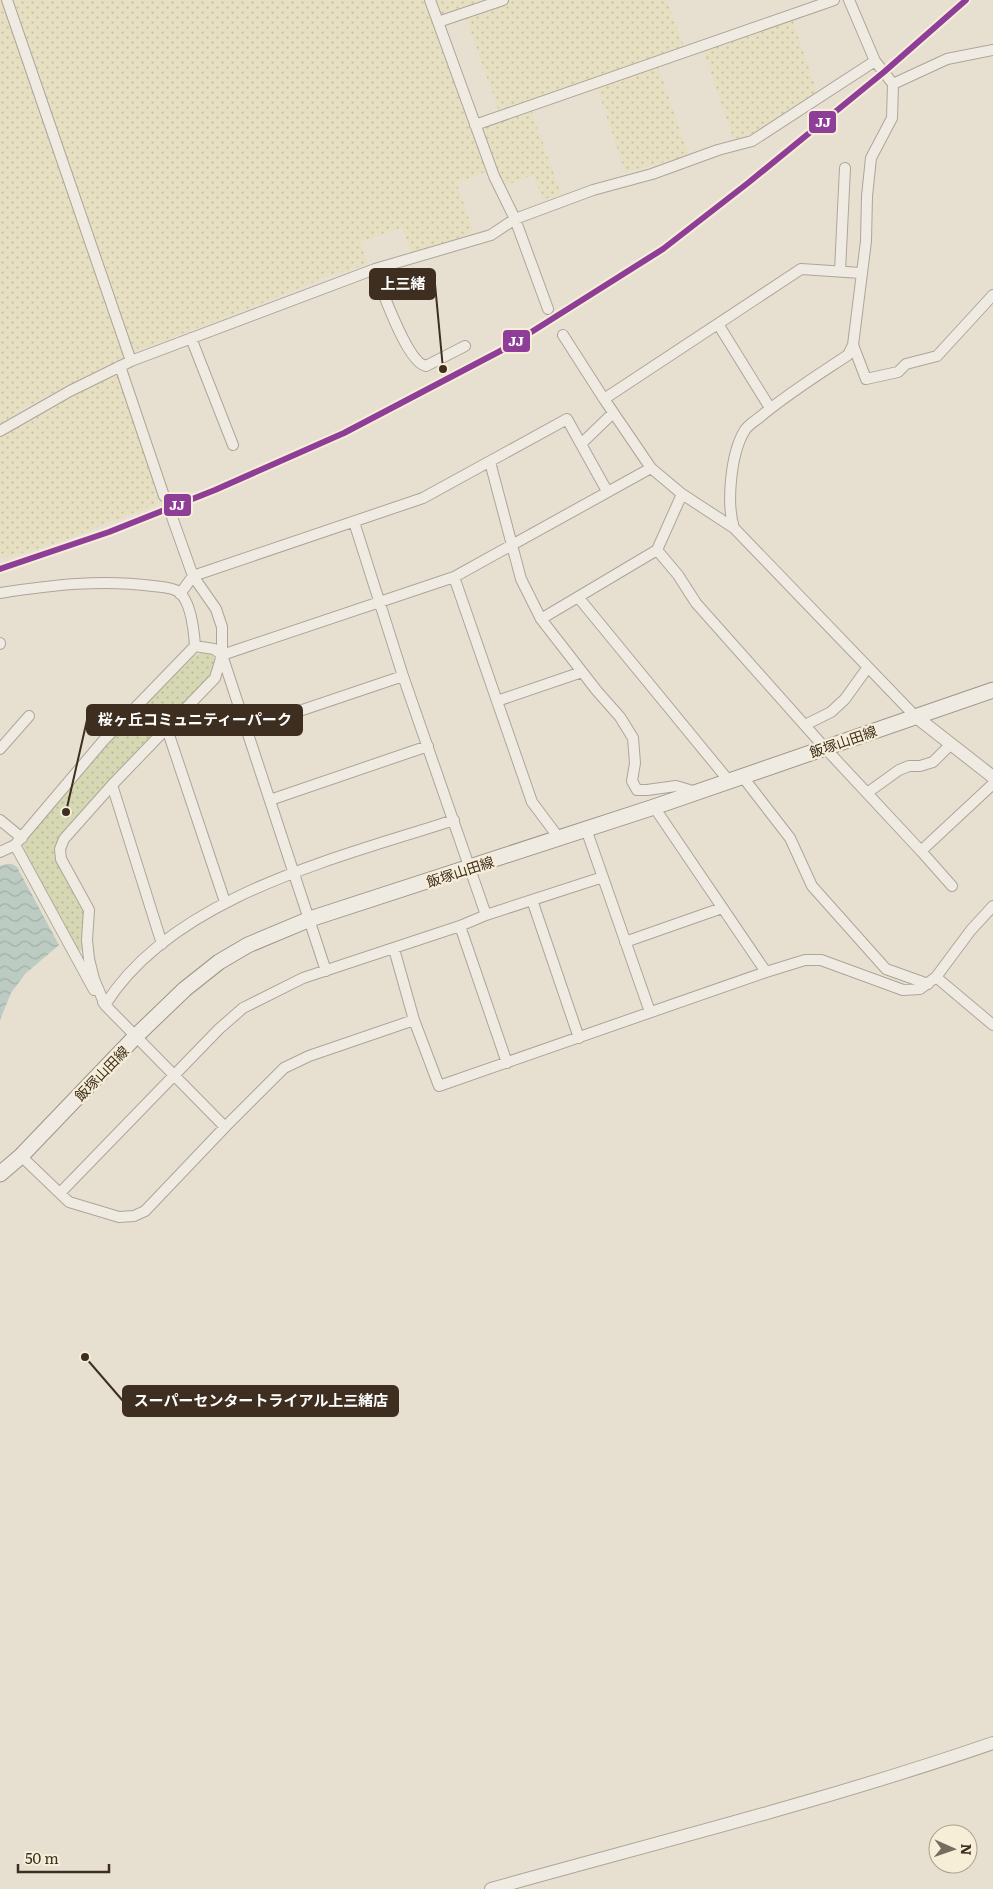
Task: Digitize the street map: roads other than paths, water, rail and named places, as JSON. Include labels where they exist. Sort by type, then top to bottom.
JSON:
[{"type":"main road","name":"飯塚山田線","points":[[0,1174],[21,1156],[135,1037],[185,988],[219,962],[248,945],[310,919],[654,807],[993,690]]},
{"type":"street","points":[[7,0],[132,361]]},
{"type":"street","points":[[430,0],[494,176],[515,220],[548,309]]},
{"type":"street","points":[[438,22],[503,0]]},
{"type":"street","points":[[475,124],[834,0]]},
{"type":"street","points":[[734,528],[730,510],[731,484],[736,454],[745,429],[770,408],[848,355],[853,345],[866,241],[867,196],[871,158],[892,118],[893,84],[875,61],[849,0]]},
{"type":"street","points":[[893,84],[947,59],[993,50]]},
{"type":"street","points":[[0,431],[70,391],[120,366],[191,338],[374,270],[490,235],[515,220],[593,190],[652,174],[718,150],[752,141],[875,61]]},
{"type":"street","points":[[840,271],[845,168]]},
{"type":"street","points":[[604,399],[801,269],[861,273]]},
{"type":"street","points":[[374,270],[403,341],[422,366],[426,366],[465,346]]},
{"type":"street","points":[[853,345],[866,379],[898,372],[906,364],[937,356],[993,295]]},
{"type":"street","points":[[718,324],[770,408]]},
{"type":"street","points":[[562,335],[651,468],[682,494],[734,528],[915,716],[993,777]]},
{"type":"street","points":[[191,338],[233,445]]},
{"type":"street","points":[[120,366],[164,496]]},
{"type":"street","points":[[581,444],[613,413]]},
{"type":"street","points":[[180,594],[193,576],[423,498],[567,419],[607,491]]},
{"type":"street","points":[[490,462],[521,579],[541,619],[620,717],[633,738],[635,763],[632,781],[637,790],[676,786],[696,792]]},
{"type":"street","points":[[222,655],[454,576],[651,468]]},
{"type":"street","points":[[541,619],[657,550],[682,494]]},
{"type":"street","points":[[104,1005],[89,959],[87,940],[89,910],[62,858],[60,849],[64,839],[112,785],[215,678],[222,655],[222,627],[216,609],[193,576],[172,518]]},
{"type":"street","points":[[354,522],[403,676],[486,915]]},
{"type":"street","points":[[657,550],[678,575],[696,603],[805,726],[952,886]]},
{"type":"street","points":[[454,576],[532,802],[559,838]]},
{"type":"street","points":[[0,593],[86,582],[124,582],[170,588],[184,598],[192,618],[195,646]]},
{"type":"street","points":[[578,597],[735,778],[790,838],[812,886],[886,969],[932,980],[993,1025]]},
{"type":"street","points":[[195,646],[214,649],[222,655],[326,971]]},
{"type":"street","points":[[0,852],[18,842],[103,741],[195,646]]},
{"type":"street","points":[[805,726],[831,712],[845,699],[868,667]]},
{"type":"street","points":[[497,701],[582,672]]},
{"type":"street","points":[[246,729],[403,676]]},
{"type":"street","points":[[0,749],[29,716]]},
{"type":"street","points":[[167,729],[225,902]]},
{"type":"street","points":[[867,793],[899,770],[909,766],[920,766],[932,762],[952,744]]},
{"type":"street","points":[[270,800],[428,746]]},
{"type":"street","points":[[921,851],[993,784]]},
{"type":"street","points":[[112,785],[162,944]]},
{"type":"street","points":[[654,807],[766,972]]},
{"type":"street","points":[[0,820],[18,842],[89,984],[104,1005],[225,1127]]},
{"type":"street","points":[[104,1005],[122,981],[162,944],[193,921],[225,902],[294,873],[454,820]]},
{"type":"street","points":[[586,828],[650,1012]]},
{"type":"street","points":[[60,1193],[174,1074],[243,1008],[303,978],[394,949],[486,915],[603,877]]},
{"type":"street","points":[[532,900],[579,1038]]},
{"type":"street","points":[[394,949],[414,1020],[439,1086],[805,960],[821,960],[903,990],[920,989],[932,980],[971,930],[993,906]]},
{"type":"street","points":[[625,942],[722,908]]},
{"type":"street","points":[[460,926],[507,1064]]},
{"type":"street","points":[[21,1156],[69,1202],[119,1217],[134,1216],[145,1211],[284,1068],[309,1056],[414,1020]]},
{"type":"street","points":[[491,1889],[835,1793],[939,1762],[993,1743]]},
{"type":"water","points":[[12,864],[17,867],[59,945],[25,974],[11,993],[0,1020],[0,866]]},
{"type":"place","name":"上三緒","points":[[443,369]]},
{"type":"place","name":"桜ヶ丘コミュニティーパーク","points":[[66,812]]},
{"type":"place","name":"スーパーセンタートライアル上三緒店","points":[[85,1357]]}]
